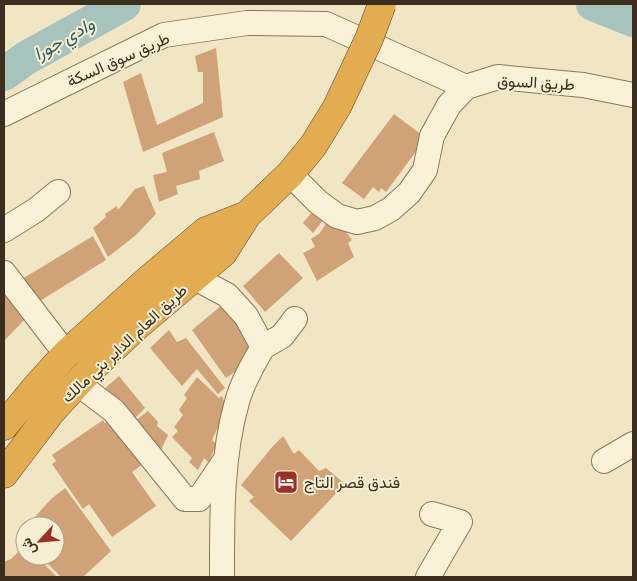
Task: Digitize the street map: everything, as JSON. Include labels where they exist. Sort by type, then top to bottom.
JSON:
[{"type":"highway","name":"طريق العام الداير بني مالك","points":[[4,474],[51,412],[137,326],[223,252],[247,215],[290,174],[313,146],[337,106],[369,39],[382,4]]},
{"type":"highway","name":"طريق العام الداير بني مالك","points":[[4,426],[66,354],[142,284],[206,231],[247,215]]},
{"type":"street","name":"طريق سوق السكة","points":[[4,114],[164,35],[247,23],[326,24],[466,87]]},
{"type":"street","name":"طريق السوق","points":[[466,87],[498,77],[583,85],[633,95]]},
{"type":"street","points":[[290,174],[318,202],[337,216],[357,222],[376,218],[391,209],[410,193],[425,170],[432,136],[450,105],[466,87]]},
{"type":"street","points":[[4,230],[36,210],[58,192]]},
{"type":"street","points":[[4,273],[66,354]]},
{"type":"street","points":[[195,278],[227,295],[246,316],[263,347]]},
{"type":"street","points":[[222,577],[222,514],[228,456],[237,401],[250,370],[263,347],[282,336],[295,319]]},
{"type":"street","points":[[78,384],[114,411],[185,499],[199,499],[228,456]]},
{"type":"street","points":[[604,461],[633,444]]},
{"type":"street","points":[[428,577],[460,522],[432,514]]},
{"type":"building","points":[[216,48],[223,117],[143,152],[123,82],[141,73],[157,125],[203,103],[203,72],[198,72],[195,56]]},
{"type":"building","points":[[394,114],[426,138],[386,192],[381,188],[379,192],[373,187],[364,199],[342,183]]},
{"type":"building","points":[[214,132],[224,161],[199,171],[200,179],[176,186],[178,194],[159,202],[153,175],[167,172],[162,153]]},
{"type":"building","points":[[144,186],[156,214],[136,235],[108,257],[93,228],[106,217],[105,214],[117,206],[118,210],[135,189]]},
{"type":"building","points":[[313,211],[324,219],[313,233],[303,223]]},
{"type":"building","points":[[330,217],[342,226],[352,240],[348,243],[354,257],[317,281],[303,253],[315,247],[311,239],[320,233]]},
{"type":"building","points":[[93,236],[106,260],[35,304],[22,279]]},
{"type":"building","points":[[279,253],[303,278],[265,312],[243,286]]},
{"type":"building","points":[[4,293],[26,318],[4,341]]},
{"type":"building","points":[[228,300],[256,345],[245,353],[247,359],[240,362],[242,367],[226,378],[192,330]]},
{"type":"building","points":[[169,330],[177,342],[186,338],[225,388],[218,394],[197,369],[182,386],[150,348]]},
{"type":"building","points":[[119,376],[145,408],[131,422],[103,390]]},
{"type":"building","points":[[197,377],[219,398],[222,396],[226,406],[212,440],[216,444],[209,463],[204,458],[198,470],[189,462],[192,458],[172,437],[178,431],[174,427],[183,415],[179,410],[187,398],[184,395]]},
{"type":"building","points":[[148,411],[158,422],[157,426],[168,435],[161,450],[135,421]]},
{"type":"building","points":[[112,419],[143,464],[132,472],[156,506],[112,537],[89,504],[83,509],[52,464],[56,461],[52,455],[103,420],[105,423]]},
{"type":"building","points":[[283,436],[294,454],[299,450],[319,471],[326,468],[345,484],[291,541],[249,501],[254,497],[241,485]]},
{"type":"building","points":[[65,488],[111,551],[83,577],[61,577],[50,566],[65,566],[65,516],[36,516],[51,499]]},
{"type":"building","points":[[15,555],[15,566],[46,566],[57,577],[4,577],[4,562]]},
{"type":"waterway","name":"وادي جورا","points":[[4,74],[26,58],[124,4]]},
{"type":"waterway","name":"وادي جورا","points":[[593,4],[633,20]]},
{"type":"place","name":"فندق قصر التاج","points":[[286,482]]}]
